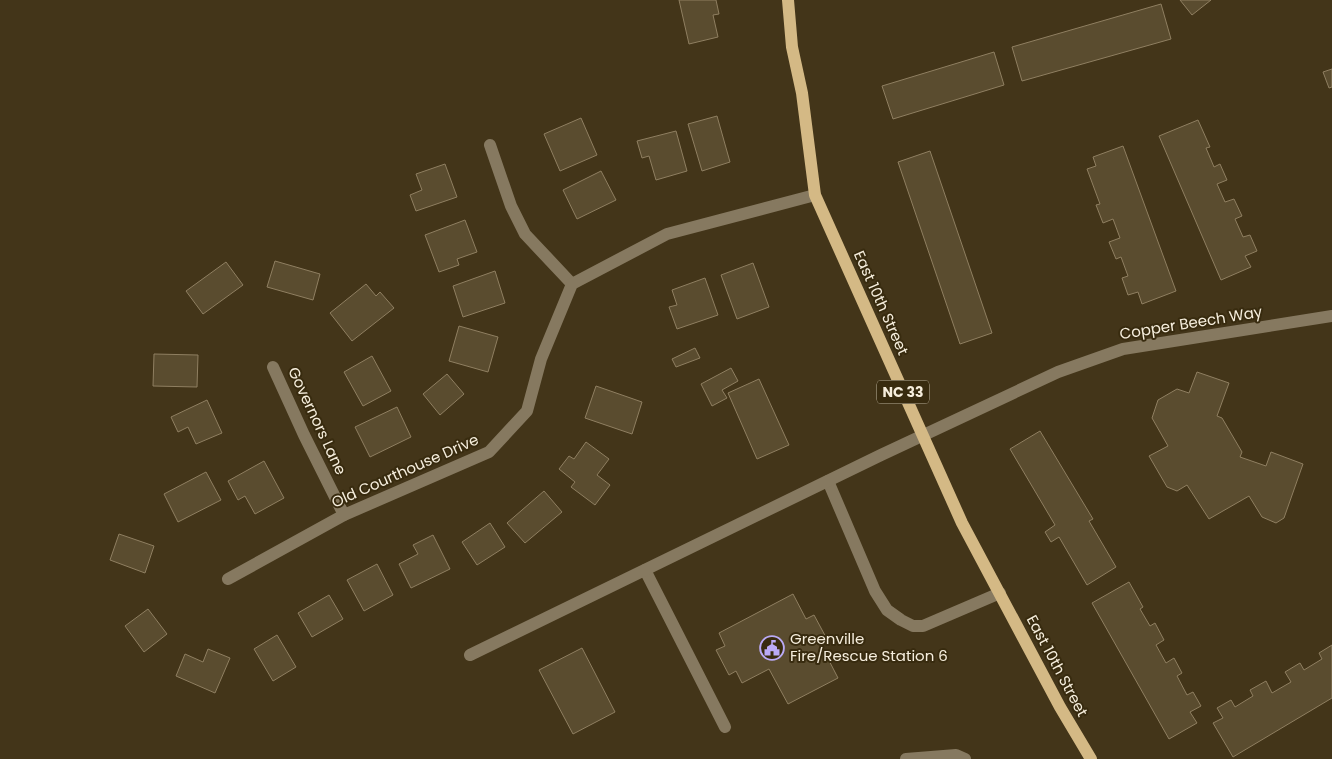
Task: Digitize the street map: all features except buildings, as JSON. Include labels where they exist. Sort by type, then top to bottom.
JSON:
[{"type":"main road","name":"East 10th Street","points":[[788,0],[792,47],[802,93],[815,195],[962,523],[1060,707],[1091,759]]},
{"type":"street","points":[[490,145],[512,206],[525,234],[572,284],[666,234],[815,195]]},
{"type":"street","name":"Old Courthouse Drive","points":[[228,579],[344,516],[489,452],[527,411],[541,359],[572,284]]},
{"type":"street","name":"Copper Beech Way","points":[[470,655],[923,435],[1058,372],[1123,349],[1332,316]]},
{"type":"street","name":"Governors Lane","points":[[273,367],[344,516]]},
{"type":"street","points":[[828,481],[875,591],[887,610],[901,620],[913,626],[923,626],[1000,593]]},
{"type":"street","points":[[645,570],[726,727]]},
{"type":"street","points":[[906,759],[956,755],[965,759]]},
{"type":"place","name":"Greenville Fire/Rescue Station 6","points":[[772,648]]}]
